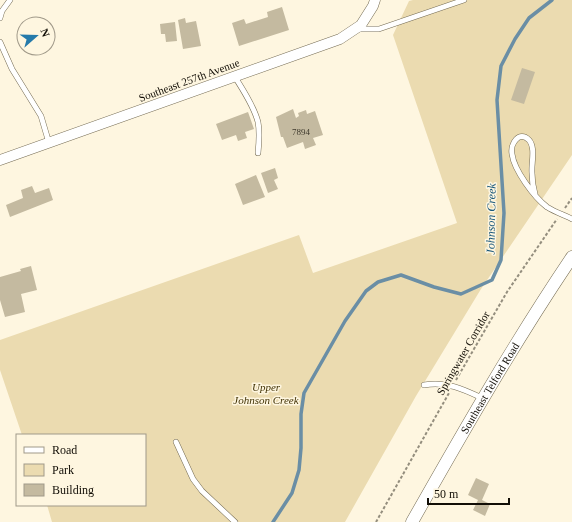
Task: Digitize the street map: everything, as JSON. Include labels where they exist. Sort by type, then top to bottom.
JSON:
[{"type":"street","name":"Southeast 257th Avenue","points":[[0,160],[340,39],[361,25],[374,3]]},
{"type":"street","name":"Southeast Telford Road","points":[[412,522],[482,398],[515,344],[572,257]]},
{"type":"lane","points":[[0,18],[2,11],[10,0]]},
{"type":"lane","points":[[355,29],[378,29],[464,0]]},
{"type":"lane","points":[[0,42],[12,69],[41,116],[49,142]]},
{"type":"lane","points":[[234,77],[244,91],[258,121],[258,153]]},
{"type":"lane","points":[[535,194],[532,172],[532,146],[529,140],[519,137],[512,144],[512,155],[517,168],[535,194],[548,207],[572,219]]},
{"type":"lane","points":[[424,385],[442,384],[453,386],[482,398]]},
{"type":"lane","points":[[176,442],[193,479],[202,491],[235,522]]},
{"type":"path","name":"Springwater Corridor","points":[[376,522],[507,292],[572,198]]},
{"type":"green space","name":"Upper Johnson Creek","points":[[572,0],[572,155],[481,289],[416,396],[345,522],[52,522],[47,506],[146,506],[146,434],[22,434],[0,370],[0,340],[299,235],[313,273],[457,223],[393,35],[409,1]]},
{"type":"building","points":[[282,7],[289,30],[239,46],[232,23],[244,19],[246,24],[268,17],[267,12]]},
{"type":"building","points":[[185,18],[186,23],[196,21],[201,46],[183,49],[178,20]]},
{"type":"building","points":[[175,22],[177,41],[166,42],[165,34],[161,34],[160,24]]},
{"type":"building","points":[[522,68],[535,72],[524,104],[511,100]]},
{"type":"building","points":[[293,109],[296,118],[299,116],[298,113],[306,110],[307,114],[315,111],[323,135],[313,138],[316,145],[305,149],[303,142],[287,148],[283,137],[281,137],[276,117]]},
{"type":"building","points":[[248,112],[254,129],[245,132],[247,138],[238,141],[236,135],[222,140],[216,124]]},
{"type":"building","points":[[275,168],[278,178],[274,180],[278,189],[268,193],[261,173]]},
{"type":"building","points":[[256,175],[265,197],[243,205],[235,184]]},
{"type":"building","points":[[32,186],[35,193],[49,188],[53,200],[10,217],[6,205],[23,198],[21,190]]},
{"type":"building","points":[[31,266],[37,290],[21,294],[25,312],[5,317],[0,300],[0,277],[21,271],[20,269]]},
{"type":"building","points":[[476,478],[489,484],[482,500],[490,504],[485,516],[473,510],[478,500],[468,495]]},
{"type":"waterway","name":"Johnson Creek","points":[[273,522],[292,493],[299,470],[301,448],[301,414],[304,393],[345,321],[366,291],[378,282],[401,275],[434,287],[461,294],[492,280],[501,260],[504,213],[497,100],[501,66],[515,39],[529,18],[552,0]]}]
